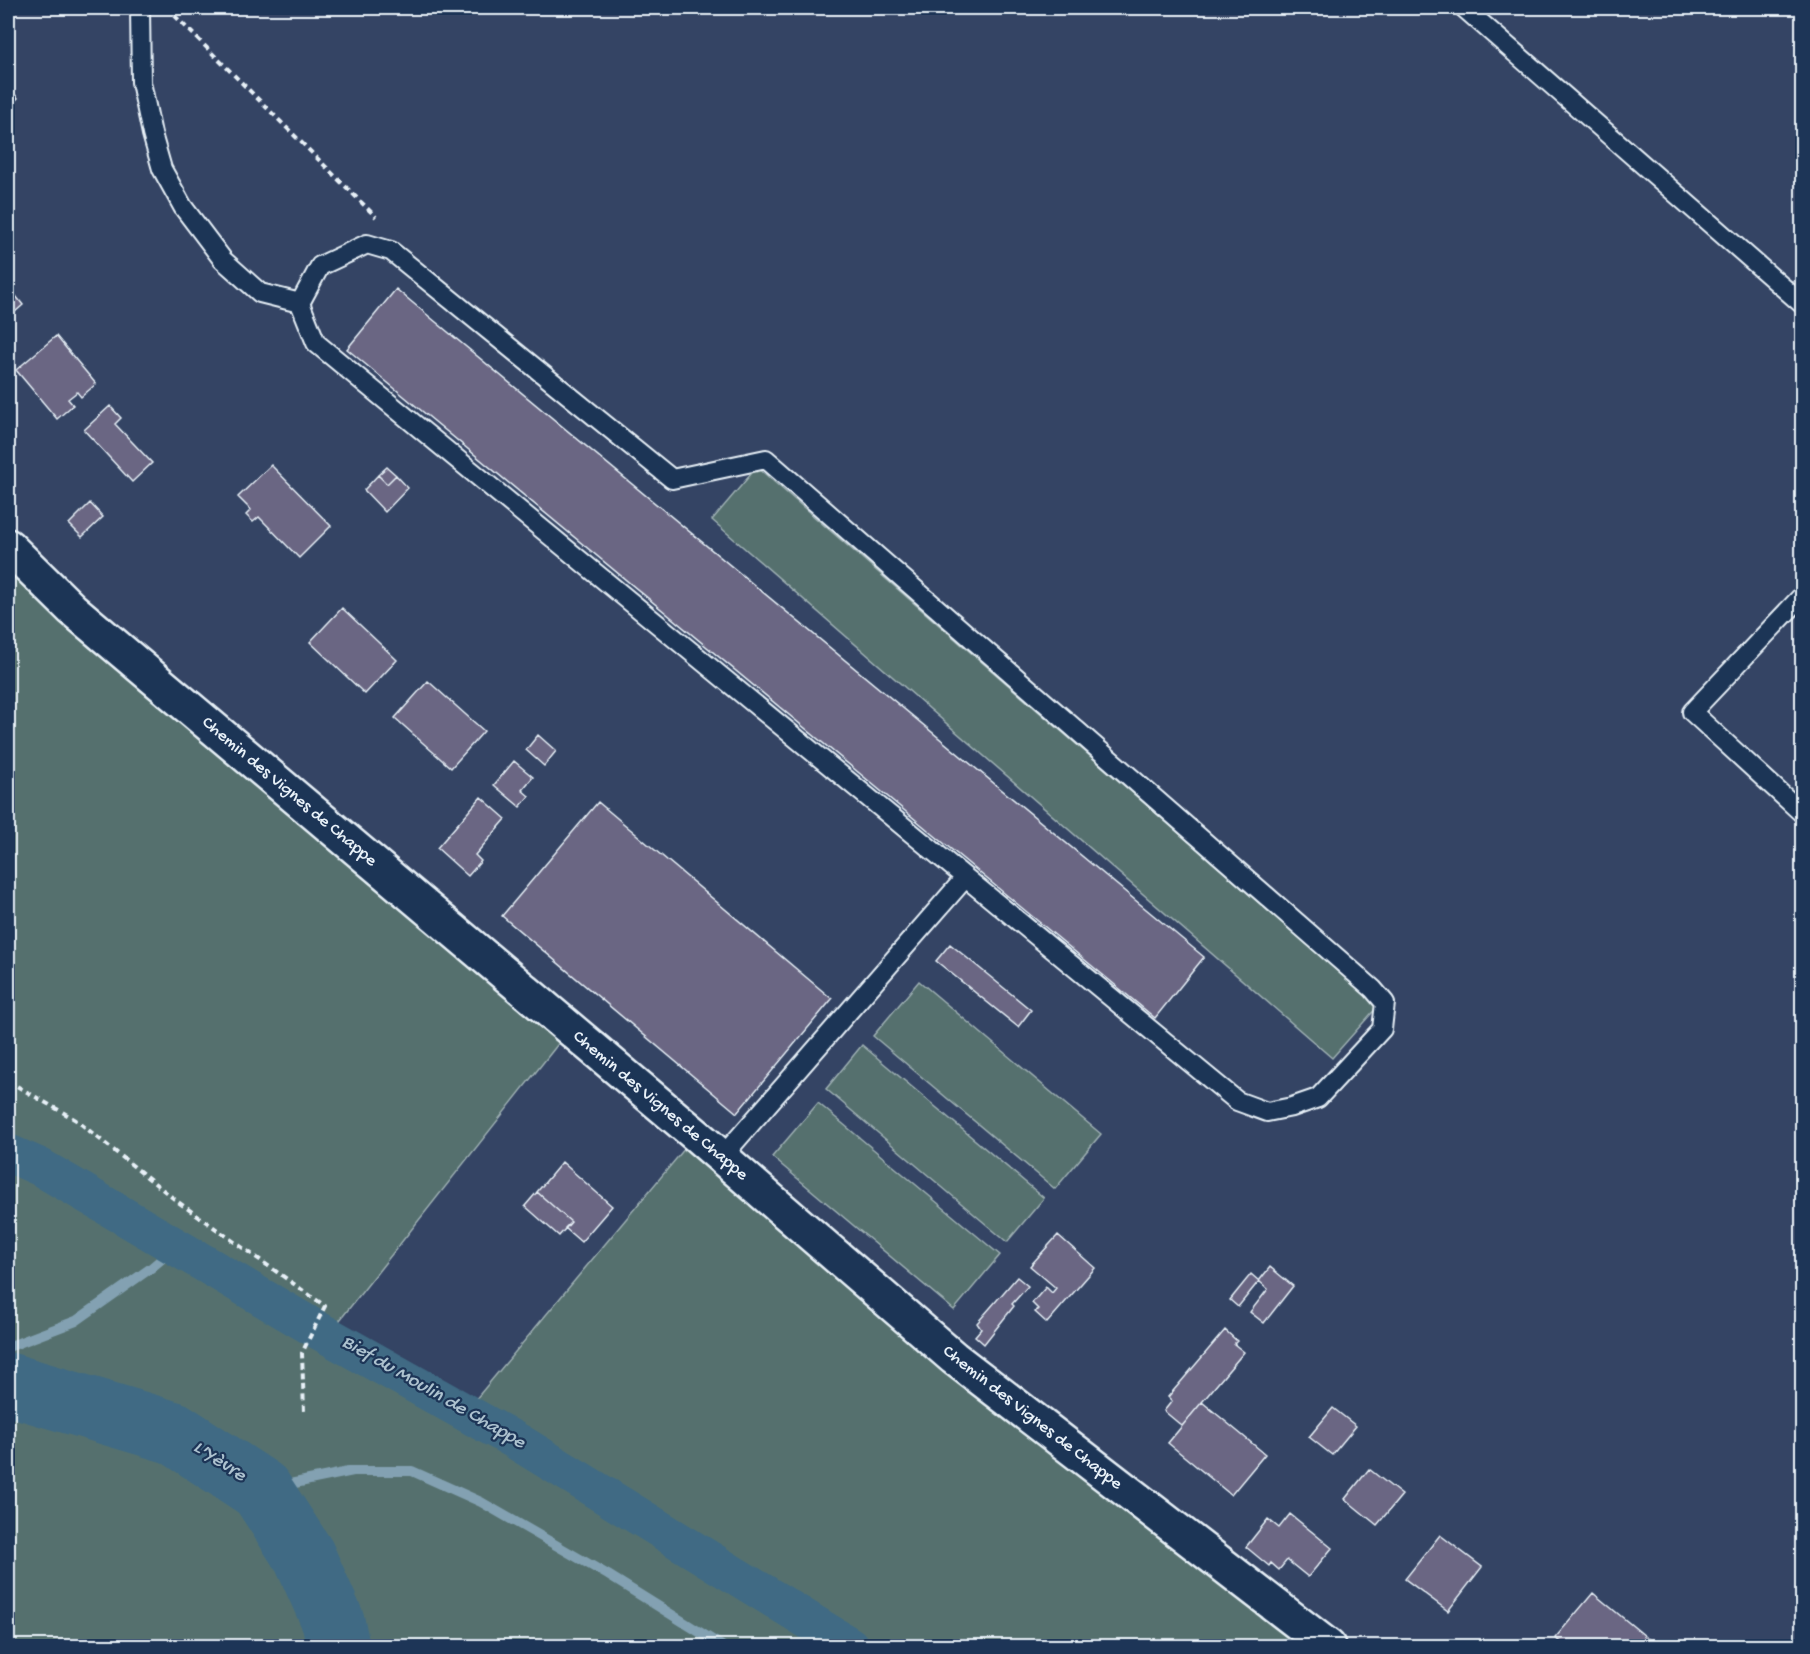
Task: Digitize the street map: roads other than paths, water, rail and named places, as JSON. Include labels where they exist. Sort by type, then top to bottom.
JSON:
[{"type":"street","name":"Chemin des Vignes de Chappe","points":[[8,546],[72,609],[954,1358],[1328,1647]]},
{"type":"lane","points":[[140,8],[141,82],[162,170],[183,207],[223,260],[260,293],[300,303]]},
{"type":"lane","points":[[1464,8],[1803,304]]},
{"type":"lane","points":[[367,244],[391,251],[672,479],[766,459],[1373,989],[1385,1003],[1382,1029],[1318,1098],[1267,1112],[1237,1101],[316,343],[300,303],[320,266],[367,244]]},
{"type":"lane","points":[[1803,596],[1692,712],[1803,813]]},
{"type":"lane","points":[[721,1158],[965,878]]},
{"type":"waterway","name":"Bief du Moulin de Chappe","points":[[8,1153],[40,1167],[316,1329],[518,1442],[850,1646]]},
{"type":"waterway","points":[[8,1347],[76,1321],[151,1268],[176,1247]]},
{"type":"waterway","name":"L'Yèvre","points":[[8,1384],[174,1433],[261,1490],[304,1556],[333,1621],[338,1646]]},
{"type":"waterway","points":[[261,1490],[353,1471],[412,1471],[481,1502],[608,1575],[722,1646]]}]
